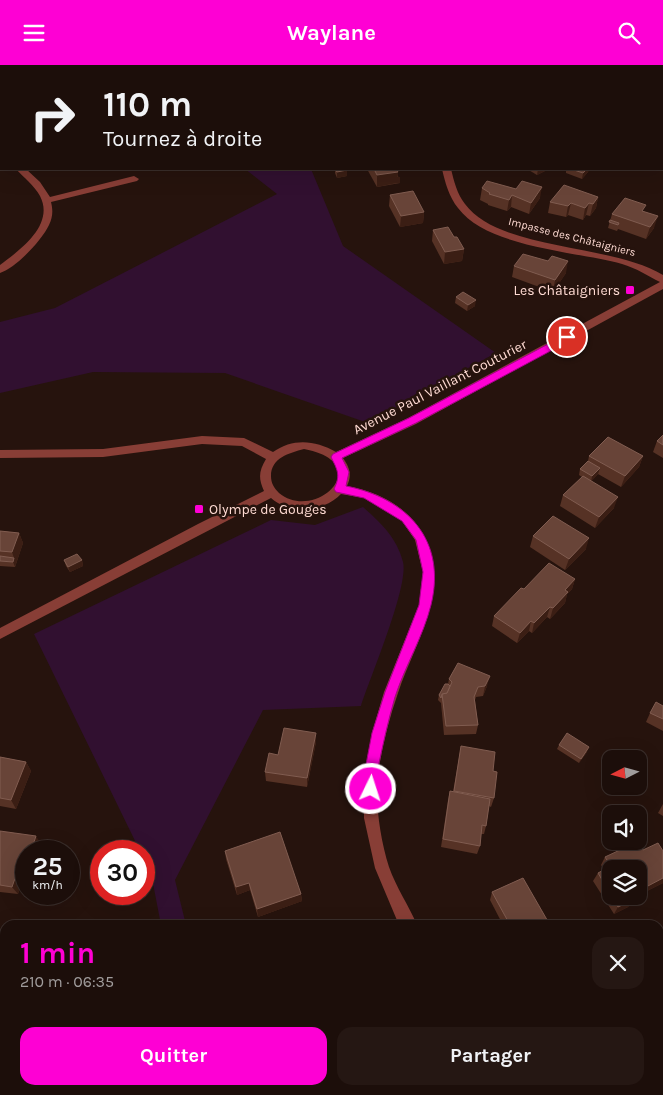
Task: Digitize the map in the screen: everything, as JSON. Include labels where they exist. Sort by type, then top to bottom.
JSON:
[{"type":"street","points":[[0,270],[36,241],[44,224],[48,209],[48,199],[34,181],[21,170]]},
{"type":"street","name":"Impasse des Châtaigniers","points":[[446,170],[451,185],[462,207],[482,225],[502,233],[625,262],[646,269],[663,280]]},
{"type":"street","points":[[48,199],[134,179]]},
{"type":"street","name":"Avenue Paul Vaillant Couturier","points":[[336,457],[412,421],[663,285]]},
{"type":"street","points":[[0,454],[103,453],[202,441],[244,442],[272,457]]},
{"type":"street","points":[[304,445],[316,446],[336,457],[344,472],[344,481],[331,497],[320,503],[306,505],[286,502],[271,493],[266,484],[264,475],[266,465],[272,457],[281,451],[304,445]]},
{"type":"street","points":[[339,489],[367,494],[406,518],[421,539],[429,572],[425,605],[391,692],[379,733],[370,775],[371,819],[382,868],[405,920]]},
{"type":"street","points":[[0,634],[202,527],[271,493]]},
{"type":"shaded area","points":[[246,170],[311,170],[343,246],[496,353],[368,423],[225,373],[93,372],[0,393],[0,322],[55,308],[277,194]]},
{"type":"shaded area","points":[[363,507],[382,525],[392,538],[403,562],[403,574],[395,611],[361,706],[263,710],[175,880],[185,920],[160,920],[155,894],[155,840],[135,840],[34,634],[271,520],[315,525]]},
{"type":"building","points":[[374,170],[397,170],[398,172],[377,175]]},
{"type":"building","points":[[574,170],[586,170],[583,173]]},
{"type":"building","points":[[487,181],[516,189],[522,181],[542,187],[531,203],[512,195],[509,200],[489,194],[482,188]]},
{"type":"building","points":[[564,185],[598,197],[593,204],[589,203],[585,208],[571,203],[568,206],[550,202]]},
{"type":"building","points":[[413,191],[424,212],[401,216],[390,195]]},
{"type":"building","points":[[625,198],[646,205],[642,211],[658,216],[650,227],[612,214]]},
{"type":"building","points":[[610,220],[619,223],[618,225],[609,222]]},
{"type":"building","points":[[448,227],[464,249],[445,252],[433,230]]},
{"type":"building","points":[[523,254],[548,261],[552,256],[568,261],[555,280],[514,266]]},
{"type":"building","points":[[463,292],[476,300],[468,305],[456,297]]},
{"type":"building","points":[[663,435],[663,445],[657,441]]},
{"type":"building","points":[[608,437],[643,456],[625,476],[589,456]]},
{"type":"building","points":[[588,461],[600,468],[592,476],[580,469]]},
{"type":"building","points":[[583,476],[618,497],[599,517],[563,495]]},
{"type":"building","points":[[553,516],[589,538],[569,559],[533,536]]},
{"type":"building","points":[[0,531],[19,533],[12,552],[0,551]]},
{"type":"building","points":[[77,554],[82,560],[68,567],[64,560]]},
{"type":"building","points":[[0,556],[14,558],[13,562],[0,561]]},
{"type":"building","points":[[549,563],[575,579],[565,590],[568,592],[553,608],[550,607],[534,623],[531,621],[520,633],[494,616],[521,588],[524,589]]},
{"type":"building","points":[[458,663],[490,676],[485,686],[478,687],[474,697],[478,725],[446,726],[442,694],[447,693],[452,682],[449,679]]},
{"type":"building","points":[[445,684],[450,686],[447,693],[442,694],[441,698],[439,695]]},
{"type":"building","points":[[656,702],[663,706],[663,719],[650,713]]},
{"type":"building","points":[[284,728],[316,733],[307,778],[265,772],[269,753],[278,755]]},
{"type":"building","points":[[567,733],[589,747],[581,759],[559,745]]},
{"type":"building","points":[[461,746],[495,752],[493,771],[497,772],[494,798],[454,791]]},
{"type":"building","points":[[0,757],[26,762],[11,800],[0,798]]},
{"type":"building","points":[[450,791],[490,799],[486,826],[482,825],[480,846],[443,839]]},
{"type":"building","points":[[0,831],[36,836],[35,840],[15,840],[15,878],[12,887],[0,885]]},
{"type":"building","points":[[280,832],[301,894],[257,909],[249,883],[236,887],[225,851]]},
{"type":"building","points":[[658,843],[663,851],[663,878],[647,886],[647,860],[607,860],[605,857],[620,850],[647,850],[647,848]]},
{"type":"building","points":[[602,871],[602,880],[598,873]]},
{"type":"building","points":[[523,878],[547,920],[507,920],[492,892]]},
{"type":"place","name":"Les Châtaigniers","points":[[630,290]]},
{"type":"place","name":"Olympe de Gouges","points":[[199,509]]},
{"type":"route","points":[[371,789],[370,775],[379,733],[391,692],[425,605],[429,572],[421,539],[406,518],[367,494],[339,489],[344,481],[344,472],[336,457],[412,421],[567,337]]}]
